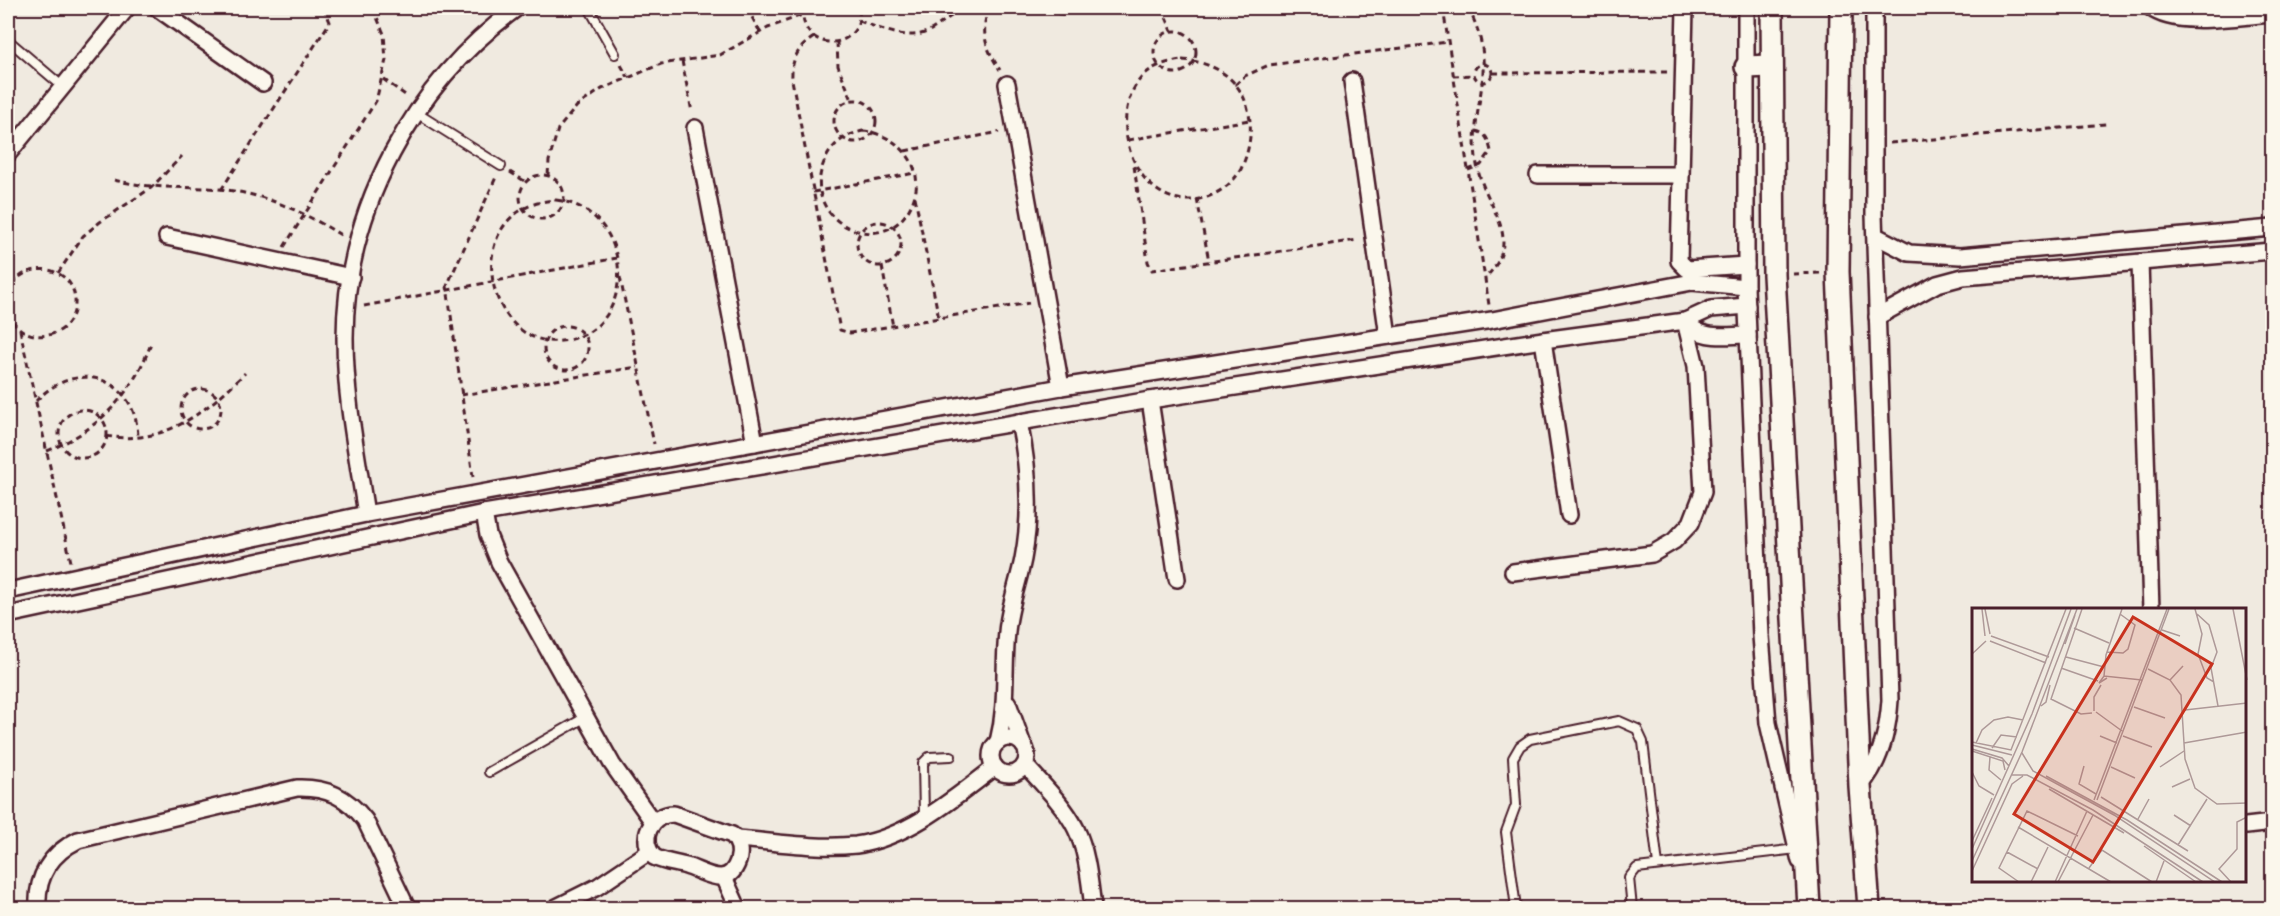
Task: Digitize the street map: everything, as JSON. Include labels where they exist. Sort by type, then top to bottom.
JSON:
[{"type":"main road","points":[[1772,8],[1774,275],[1808,900]]},
{"type":"main road","points":[[1842,8],[1838,272],[1860,786],[1869,909]]},
{"type":"main road","points":[[1746,67],[1771,66]]},
{"type":"street","points":[[8,154],[127,8]]},
{"type":"street","points":[[157,8],[263,83]]},
{"type":"street","points":[[366,514],[348,396],[345,337],[351,277],[364,219],[386,164],[418,109],[452,65],[495,24],[517,8]]},
{"type":"street","points":[[1685,8],[1678,256],[1681,265],[1687,269],[1746,265]]},
{"type":"street","points":[[1746,8],[1746,287],[1761,636],[1768,723],[1808,900]]},
{"type":"street","points":[[1860,786],[1877,762],[1887,729],[1890,700],[1877,317],[1874,8]]},
{"type":"street","points":[[2151,8],[2158,14],[2174,19],[2272,14]]},
{"type":"street","points":[[1353,81],[1388,336]]},
{"type":"street","points":[[1007,84],[1061,387]]},
{"type":"street","points":[[695,128],[755,443]]},
{"type":"street","points":[[1538,176],[1680,175]]},
{"type":"street","points":[[1876,236],[1909,253],[1935,256],[2272,228]]},
{"type":"street","points":[[167,237],[351,277]]},
{"type":"street","points":[[1877,317],[1929,288],[1963,277],[2272,251]]},
{"type":"street","points":[[2140,262],[2151,608]]},
{"type":"street","points":[[8,591],[366,514],[1061,387],[1492,320],[1692,282],[1746,287]]},
{"type":"street","points":[[8,615],[484,513],[1150,400],[1543,340],[1685,321],[1711,309],[1747,306]]},
{"type":"street","points":[[1685,321],[1698,333],[1707,336],[1748,335]]},
{"type":"street","points":[[1513,572],[1652,554],[1674,542],[1691,523],[1702,492],[1696,366],[1685,321]]},
{"type":"street","points":[[1543,340],[1569,515]]},
{"type":"street","points":[[1150,400],[1177,579]]},
{"type":"street","points":[[1006,698],[1027,758],[1020,770],[1007,774],[994,767],[991,754],[998,742],[1006,698],[1007,630],[1022,563],[1028,523],[1028,475],[1019,422]]},
{"type":"street","points":[[484,513],[488,534],[499,562],[618,774],[653,822]]},
{"type":"street","points":[[998,742],[1011,738],[1023,745]]},
{"type":"street","points":[[1024,765],[1067,810],[1080,833],[1087,856],[1094,909]]},
{"type":"street","points":[[737,839],[739,856],[737,863],[724,877],[710,878],[691,868],[662,861],[650,852],[647,836],[653,822],[662,815],[674,814],[725,830],[737,839],[841,846],[858,844],[896,833],[994,767]]},
{"type":"street","points":[[38,909],[38,888],[45,868],[59,851],[78,840],[297,788],[310,788],[336,794],[357,810],[365,820],[407,909]]},
{"type":"street","points":[[2247,826],[2272,823]]},
{"type":"street","points":[[555,909],[578,904],[650,852]]},
{"type":"street","points":[[724,877],[738,909]]},
{"type":"lane","points":[[589,8],[615,54]]},
{"type":"lane","points":[[8,40],[62,86]]},
{"type":"lane","points":[[418,109],[501,166]]},
{"type":"lane","points":[[489,772],[586,717]]},
{"type":"lane","points":[[1516,909],[1506,832],[1516,805],[1513,758],[1520,746],[1530,739],[1619,721],[1637,729],[1643,742],[1658,865]]},
{"type":"lane","points":[[924,816],[923,763],[929,757],[951,756]]},
{"type":"lane","points":[[1632,909],[1629,878],[1637,868],[1797,849]]},
{"type":"path","points":[[221,190],[330,22],[324,8]]},
{"type":"path","points":[[275,261],[376,101],[386,60],[384,34],[373,8]]},
{"type":"path","points":[[747,8],[760,32]]},
{"type":"path","points":[[803,8],[802,15],[806,27],[814,37],[829,42],[837,42],[851,34],[860,21],[860,8]]},
{"type":"path","points":[[860,21],[889,31],[920,34],[929,31],[951,15],[970,8]]},
{"type":"path","points":[[988,8],[984,38],[988,54],[1007,84]]},
{"type":"path","points":[[1005,8],[1054,14],[1063,14],[1081,8]]},
{"type":"path","points":[[1162,8],[1172,32]]},
{"type":"path","points":[[1443,8],[1453,14],[1463,8]]},
{"type":"path","points":[[1443,8],[1492,320]]},
{"type":"path","points":[[1468,8],[1479,33],[1484,63],[1484,82],[1475,130],[1477,167],[1483,189],[1503,232],[1500,258],[1485,278]]},
{"type":"path","points":[[548,176],[549,160],[558,129],[577,106],[628,76],[662,64],[720,55],[760,32],[802,15]]},
{"type":"path","points":[[1172,32],[1186,34],[1195,46],[1194,61],[1191,67],[1178,74],[1163,70],[1155,59],[1155,44],[1159,38],[1172,32]]},
{"type":"path","points":[[814,37],[803,44],[796,54],[792,67],[840,330],[850,333],[893,327],[1046,301]]},
{"type":"path","points":[[837,42],[838,66],[852,100]]},
{"type":"path","points":[[1235,85],[1245,76],[1269,65],[1448,42]]},
{"type":"path","points":[[1134,161],[1152,189],[1178,199],[1197,199],[1217,193],[1238,176],[1250,147],[1250,120],[1247,107],[1235,85],[1220,70],[1194,61],[1182,60],[1150,70],[1135,85],[1127,112],[1128,140],[1134,161],[1148,267],[1156,270],[1375,238]]},
{"type":"path","points":[[682,61],[695,128]]},
{"type":"path","points":[[1474,75],[1476,66],[1484,63],[1490,66],[1493,73],[1490,79],[1484,82]]},
{"type":"path","points":[[1493,73],[1683,72]]},
{"type":"path","points":[[1454,76],[1474,75],[1484,82]]},
{"type":"path","points":[[383,79],[418,109]]},
{"type":"path","points":[[852,100],[859,100],[871,106],[877,119],[873,132],[859,142],[843,138],[835,128],[834,116],[841,105],[852,100]]},
{"type":"path","points":[[1128,140],[1250,120]]},
{"type":"path","points":[[1874,145],[2106,124]]},
{"type":"path","points":[[905,151],[1015,129]]},
{"type":"path","points":[[1468,170],[1487,160],[1491,151],[1488,139],[1482,132],[1475,130]]},
{"type":"path","points":[[915,197],[903,218],[893,226],[870,233],[860,232],[836,221],[828,212],[820,191],[821,168],[832,147],[843,138],[863,131],[873,132],[896,143],[905,151],[915,173],[915,197],[939,319]]},
{"type":"path","points":[[58,273],[83,236],[151,188],[182,156]]},
{"type":"path","points":[[475,494],[447,290],[449,277],[501,166],[526,182]]},
{"type":"path","points":[[813,192],[915,173]]},
{"type":"path","points":[[537,175],[548,176],[559,183],[563,201],[557,213],[546,218],[533,217],[524,208],[520,197],[526,182],[537,175]]},
{"type":"path","points":[[114,180],[151,188],[221,190],[278,201],[306,213],[358,246]]},
{"type":"path","points":[[1197,199],[1209,261]]},
{"type":"path","points":[[543,201],[563,201],[581,206],[601,222],[613,244],[617,258],[619,283],[611,307],[604,318],[584,334],[559,342],[545,341],[533,337],[512,321],[497,297],[493,281],[493,255],[501,228],[524,208],[543,201]]},
{"type":"path","points":[[875,222],[893,226],[900,237],[901,250],[894,261],[882,266],[868,264],[858,253],[857,239],[860,232],[875,222]]},
{"type":"path","points":[[348,309],[617,258]]},
{"type":"path","points":[[882,266],[893,327]]},
{"type":"path","points":[[8,294],[15,280],[30,270],[40,268],[58,273],[65,279],[74,295],[75,304],[69,322],[55,334],[46,336],[28,334],[20,330]]},
{"type":"path","points":[[618,269],[657,461]]},
{"type":"path","points":[[1774,275],[1838,272]]},
{"type":"path","points":[[8,310],[20,330],[74,576]]},
{"type":"path","points":[[566,325],[573,326],[584,334],[588,343],[586,358],[581,364],[567,370],[559,369],[547,359],[545,341],[551,331],[566,325]]},
{"type":"path","points":[[46,451],[62,445],[102,419],[124,395],[141,369],[152,341]]},
{"type":"path","points":[[461,395],[638,367]]},
{"type":"path","points":[[106,436],[138,439],[155,436],[185,421],[218,398],[245,373]]},
{"type":"path","points":[[36,400],[47,388],[62,380],[79,376],[96,378],[111,384],[124,395],[135,416],[138,439]]},
{"type":"path","points":[[208,390],[218,398],[221,410],[213,425],[201,429],[185,421],[181,409],[189,393],[208,390]]},
{"type":"path","points":[[81,410],[96,414],[102,419],[106,436],[100,450],[87,457],[72,455],[62,445],[59,429],[67,416],[81,410]]}]
